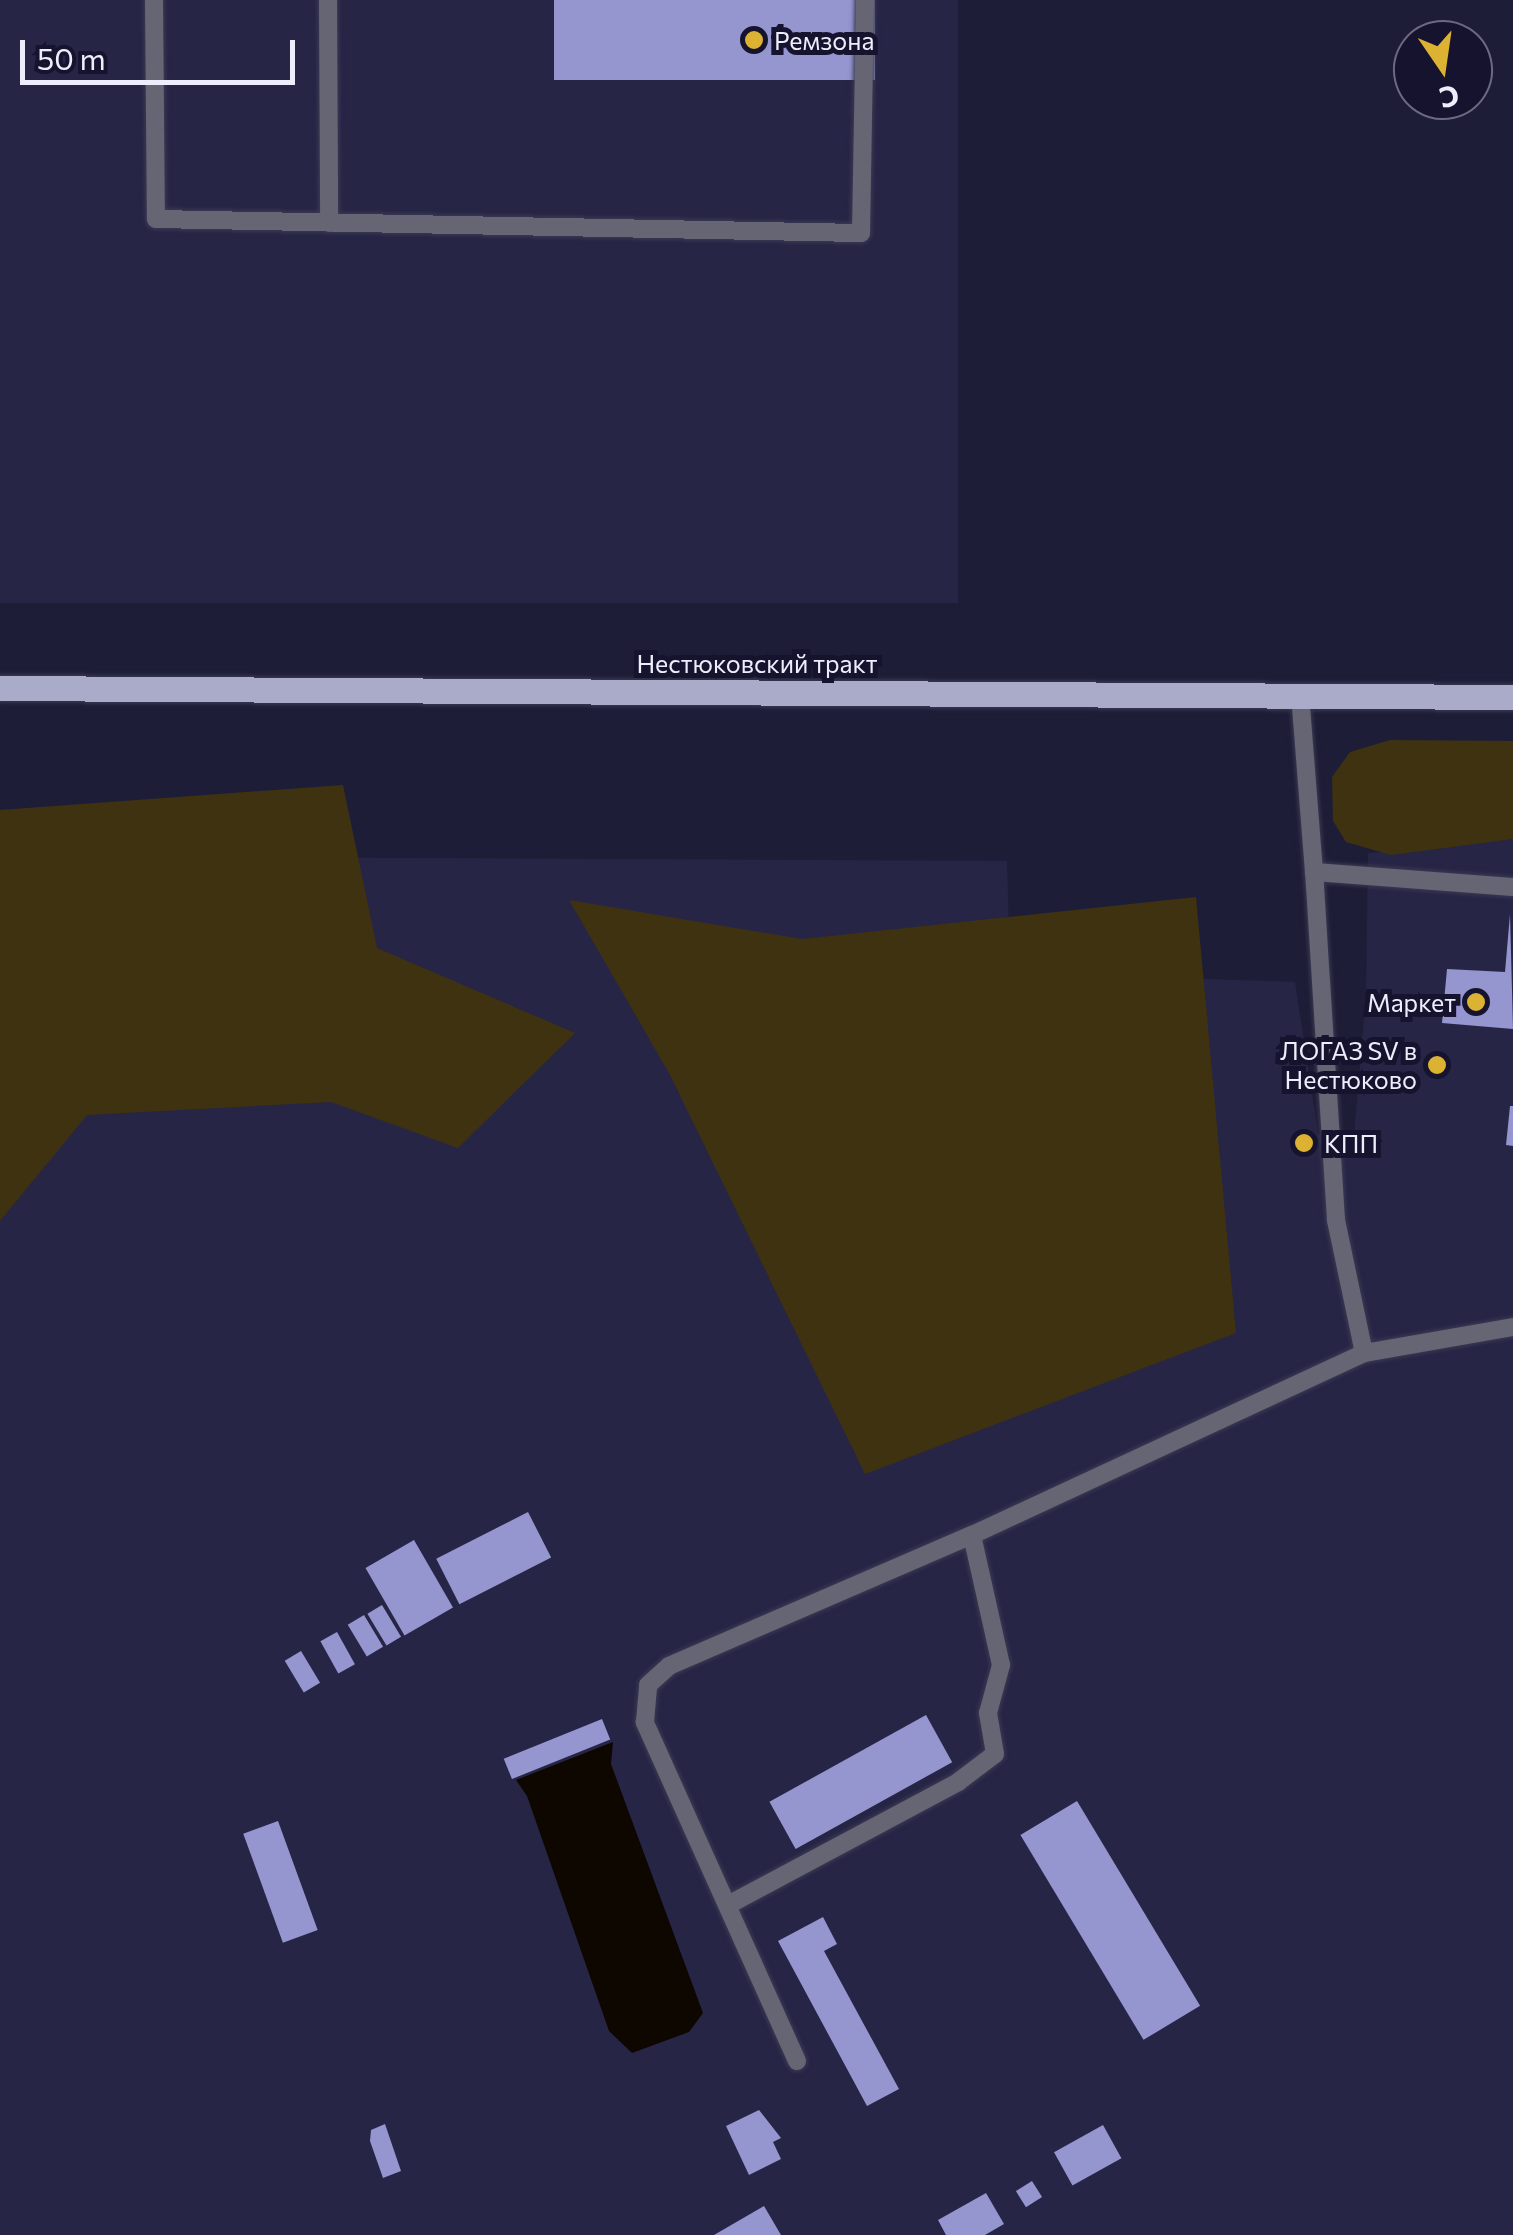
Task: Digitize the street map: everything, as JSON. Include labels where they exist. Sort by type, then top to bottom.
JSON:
[{"type":"main road","name":"Нестюковский тракт","points":[[0,688],[1513,697]]},
{"type":"lane","points":[[154,0],[156,218],[861,233],[865,0]]},
{"type":"lane","points":[[328,0],[330,223]]},
{"type":"lane","points":[[1300,694],[1336,1220],[1364,1352]]},
{"type":"lane","points":[[1314,872],[1513,887]]},
{"type":"lane","points":[[797,2061],[645,1722],[648,1684],[669,1666],[972,1535],[1364,1352],[1513,1327]]},
{"type":"lane","points":[[728,1905],[958,1782],[995,1754],[988,1712],[1002,1665],[972,1535]]},
{"type":"shaded area","points":[[0,0],[958,0],[958,603],[0,603]]},
{"type":"shaded area","points":[[1390,740],[1513,741],[1513,839],[1391,855],[1346,842],[1333,821],[1332,777],[1350,752]]},
{"type":"shaded area","points":[[343,785],[377,948],[575,1033],[458,1148],[331,1102],[87,1115],[0,1221],[0,810]]},
{"type":"shaded area","points":[[1513,839],[1513,2235],[0,2235],[0,856],[1007,861],[1010,972],[1295,982],[1318,1134],[1354,1136],[1366,994],[1368,853]]},
{"type":"shaded area","points":[[1196,897],[1236,1333],[865,1474],[669,1073],[569,900],[802,939]]},
{"type":"shaded area","points":[[613,1742],[611,1764],[703,2013],[689,2032],[632,2053],[609,2031],[527,1796],[516,1780]]},
{"type":"building","name":"Ремзона","points":[[554,0],[875,0],[875,80],[554,80]]},
{"type":"building","points":[[1510,914],[1513,1029],[1442,1023],[1447,969],[1505,972]]},
{"type":"building","points":[[1513,1106],[1513,1146],[1506,1145]]},
{"type":"building","name":"КПП","points":[[1310,1133],[1311,1151],[1298,1152],[1297,1134]]},
{"type":"building","points":[[528,1512],[551,1557],[459,1604],[436,1559]]},
{"type":"building","points":[[414,1540],[453,1608],[405,1636],[366,1568]]},
{"type":"building","points":[[382,1605],[401,1637],[386,1645],[367,1614]]},
{"type":"building","points":[[364,1615],[383,1647],[367,1657],[348,1625]]},
{"type":"building","points":[[337,1632],[355,1664],[338,1674],[320,1641]]},
{"type":"building","points":[[301,1651],[320,1683],[304,1693],[285,1661]]},
{"type":"building","points":[[926,1715],[952,1762],[796,1849],[769,1802]]},
{"type":"building","points":[[602,1719],[610,1739],[512,1779],[504,1759]]},
{"type":"building","points":[[1077,1801],[1200,2006],[1144,2040],[1020,1835]]},
{"type":"building","points":[[278,1821],[318,1930],[283,1943],[243,1834]]},
{"type":"building","points":[[823,1917],[837,1944],[824,1951],[899,2089],[867,2106],[778,1941]]},
{"type":"building","points":[[759,2110],[781,2138],[773,2142],[781,2159],[749,2175],[726,2126]]},
{"type":"building","points":[[385,2124],[401,2171],[383,2178],[370,2141],[371,2130]]},
{"type":"building","points":[[1103,2125],[1121,2158],[1072,2185],[1054,2152]]},
{"type":"building","points":[[1032,2181],[1042,2197],[1026,2207],[1016,2191]]},
{"type":"building","points":[[986,2193],[1004,2224],[985,2235],[946,2235],[938,2220]]},
{"type":"building","points":[[764,2206],[781,2235],[714,2235]]},
{"type":"place","name":"Ремзона","points":[[754,40]]},
{"type":"place","name":"Маркет","points":[[1476,1002]]},
{"type":"place","name":"ЛОГАЗ SV в Нестюково","points":[[1437,1065]]},
{"type":"place","name":"КПП","points":[[1304,1143]]}]
